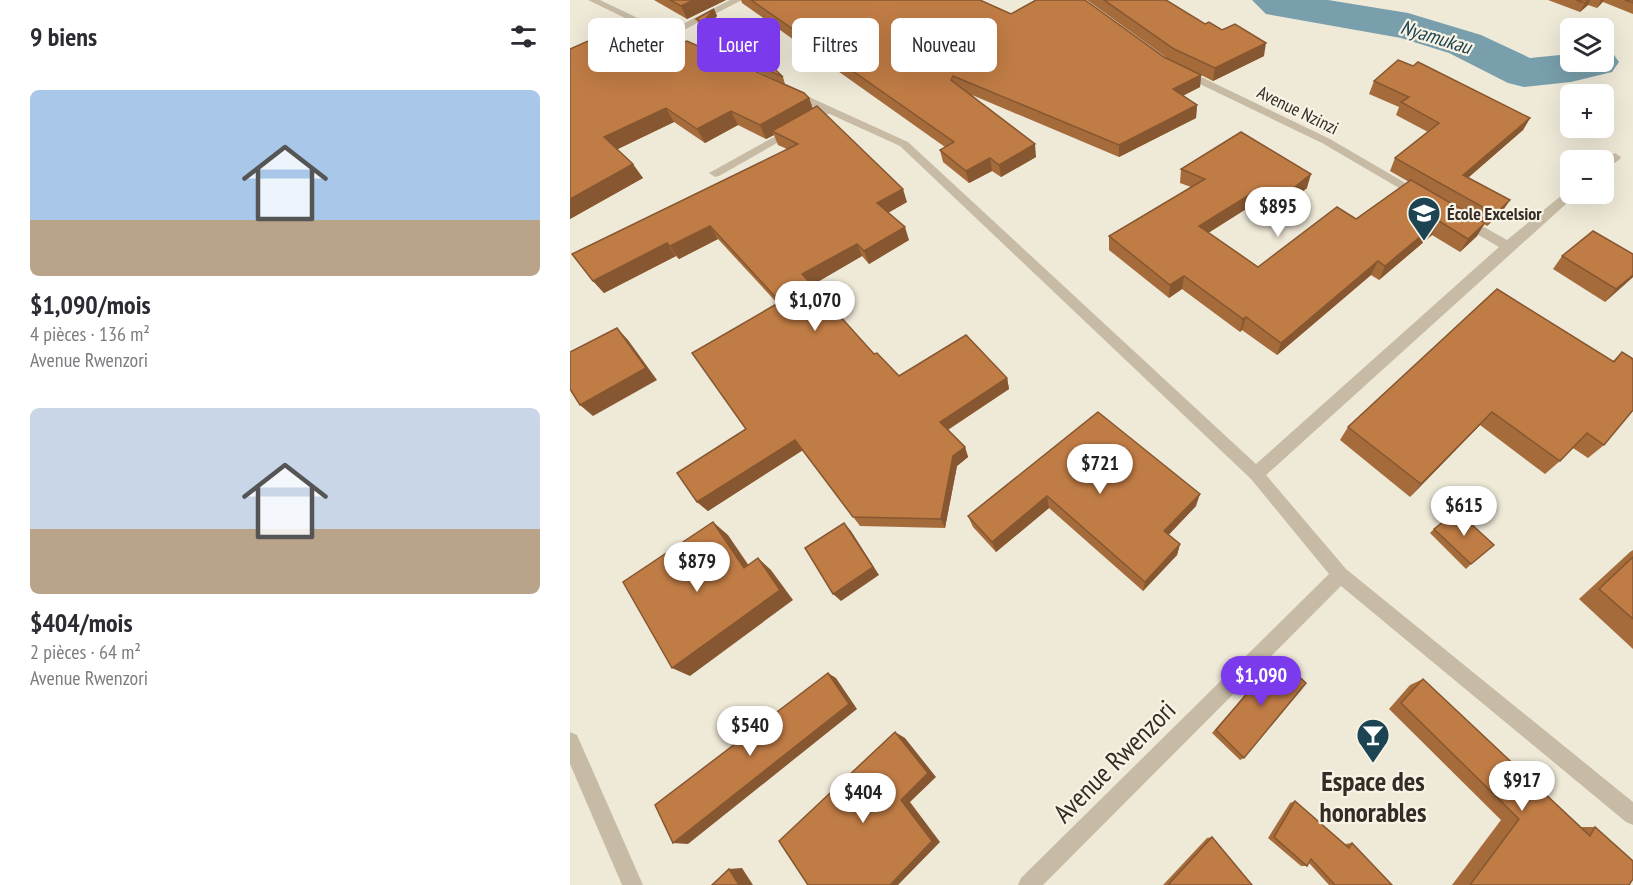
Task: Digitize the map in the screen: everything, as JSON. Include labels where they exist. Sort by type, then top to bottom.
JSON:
[{"type":"street","points":[[593,0],[630,18]]},
{"type":"street","points":[[685,26],[737,0]]},
{"type":"street","name":"Avenue Nzinzi","points":[[1168,66],[1326,141],[1427,200]]},
{"type":"street","points":[[779,87],[904,144],[1256,474],[1340,575],[1633,815]]},
{"type":"street","points":[[715,173],[830,110]]},
{"type":"street","points":[[1256,474],[1508,246],[1560,203]]},
{"type":"street","points":[[1457,217],[1508,246]]},
{"type":"street","name":"Avenue Rwenzori","points":[[1028,885],[1340,575]]},
{"type":"street","points":[[570,742],[633,885]]},
{"type":"building","points":[[670,0],[694,0],[681,6]]},
{"type":"building","points":[[751,0],[980,0],[1011,14],[1036,0],[1085,0],[1164,57],[1201,75],[1173,89],[1197,105],[1119,145],[953,76],[951,80],[1035,144],[999,165],[990,158],[966,171],[940,150],[954,142],[854,72],[879,72],[879,18],[792,18],[792,29],[780,18]]},
{"type":"building","points":[[1104,0],[1166,0],[1205,24],[1209,22],[1222,30],[1235,24],[1266,43],[1215,68],[1174,49]]},
{"type":"building","points":[[714,9],[706,18],[698,18]]},
{"type":"building","points":[[588,41],[588,72],[685,72],[685,42],[687,41],[697,45],[697,72],[757,72],[804,93],[809,98],[760,125],[731,111],[697,129],[666,108],[604,137],[633,164],[570,199],[570,49]]},
{"type":"building","points":[[1398,60],[1413,66],[1418,62],[1530,118],[1463,175],[1510,200],[1495,214],[1395,158],[1439,123],[1401,102],[1409,97],[1374,81]]},
{"type":"building","points":[[817,106],[903,189],[877,203],[905,227],[864,251],[857,244],[802,274],[874,354],[877,353],[899,376],[966,335],[1007,378],[940,422],[965,447],[953,456],[941,519],[853,517],[795,440],[697,502],[677,473],[746,429],[692,353],[780,302],[710,226],[670,246],[667,243],[593,281],[572,254],[798,144],[772,131]]},
{"type":"building","points":[[1241,132],[1311,174],[1277,201],[1257,190],[1199,226],[1258,267],[1337,207],[1356,219],[1411,180],[1485,223],[1468,239],[1439,221],[1385,266],[1378,261],[1281,343],[1246,317],[1243,319],[1184,276],[1170,285],[1109,236],[1205,179],[1181,169]]},
{"type":"building","points":[[1593,231],[1633,254],[1633,275],[1616,289],[1562,256]]},
{"type":"building","points":[[1497,289],[1614,362],[1622,352],[1633,359],[1633,410],[1604,445],[1587,433],[1560,461],[1492,412],[1421,484],[1348,427]]},
{"type":"building","points":[[617,328],[646,368],[580,405],[570,389],[570,352]]},
{"type":"building","points":[[1098,412],[1200,494],[1164,531],[1180,544],[1145,582],[1047,496],[992,542],[968,516]]},
{"type":"building","points":[[1457,511],[1494,545],[1471,564],[1434,529]]},
{"type":"building","points":[[713,522],[744,568],[758,558],[780,590],[672,668],[623,582]]},
{"type":"building","points":[[844,523],[873,567],[833,594],[805,548]]},
{"type":"building","points":[[1633,557],[1633,619],[1599,589]]},
{"type":"building","points":[[1278,657],[1306,683],[1244,758],[1216,730]]},
{"type":"building","points":[[828,673],[849,704],[673,843],[655,805]]},
{"type":"building","points":[[1423,679],[1590,836],[1595,827],[1633,861],[1633,879],[1629,885],[1470,885],[1519,819],[1401,703]]},
{"type":"building","points":[[895,732],[928,773],[901,800],[932,841],[890,885],[808,885],[779,841]]},
{"type":"building","points":[[1295,801],[1349,848],[1352,843],[1392,885],[1335,885],[1311,859],[1307,866],[1274,837]]},
{"type":"building","points":[[1212,837],[1252,885],[1168,885]]},
{"type":"building","points":[[729,869],[739,885],[712,885]]},
{"type":"waterway","name":"Nyamukau","points":[[1273,0],[1281,5],[1408,26],[1465,44],[1524,73],[1560,69]]},
{"type":"place","name":"École Excelsior","points":[[1424,242]]},
{"type":"place","name":"Espace des honorables","points":[[1373,764]]}]
